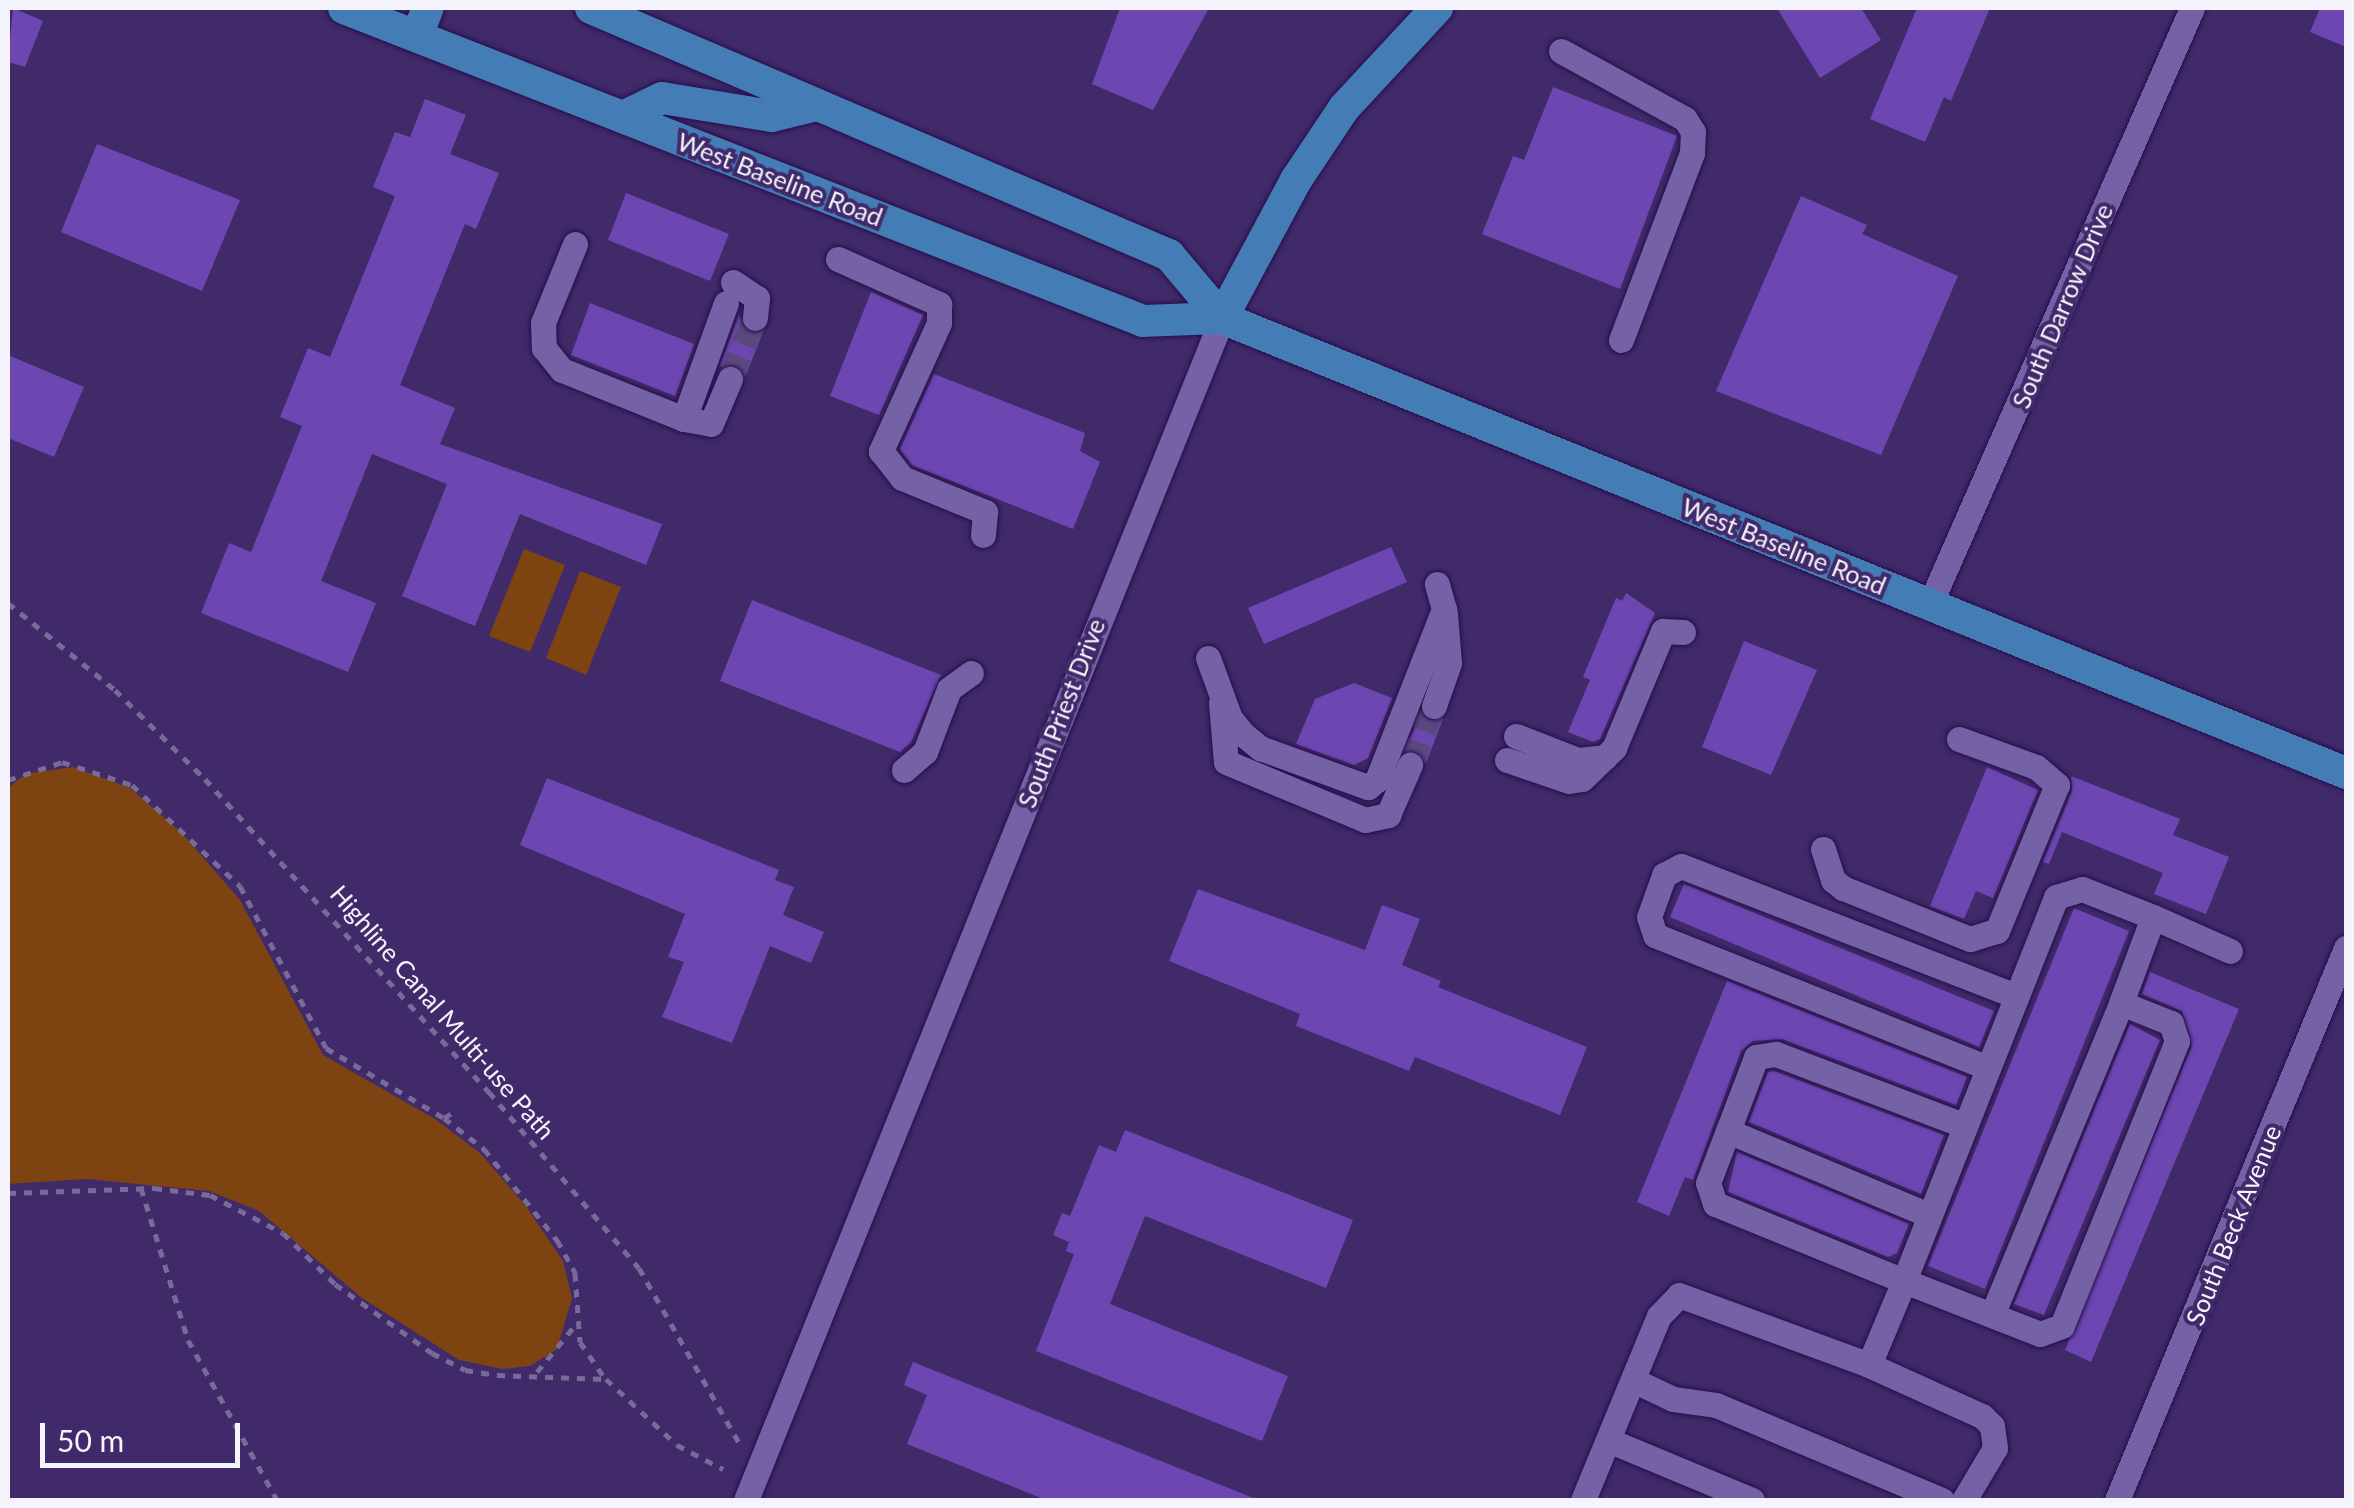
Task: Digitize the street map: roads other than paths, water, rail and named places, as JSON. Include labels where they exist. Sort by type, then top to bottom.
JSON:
[{"type":"main road","name":"West Baseline Road","points":[[344,8],[422,22],[623,118],[1144,321],[1222,318],[2346,773]]},
{"type":"main road","name":"West Baseline Road","points":[[591,8],[1169,255],[1222,318]]},
{"type":"main road","name":"South Priest Drive","points":[[1222,318],[1296,180],[1335,122],[1437,8]]},
{"type":"main road","points":[[623,118],[662,98],[772,116],[816,105]]},
{"type":"street","name":"South Darrow Drive","points":[[1930,604],[2192,8]]},
{"type":"street","points":[[1561,51],[1685,119],[1693,132],[1692,153],[1621,340]]},
{"type":"street","points":[[575,244],[543,322],[544,348],[562,370],[684,419],[711,424],[730,379]]},
{"type":"street","points":[[838,259],[939,304],[939,323],[881,451],[902,478],[986,512],[983,535]]},
{"type":"street","points":[[684,419],[730,293],[758,298],[755,318]]},
{"type":"street","name":"South Priest Drive","points":[[746,1500],[1222,318]]},
{"type":"street","points":[[1208,658],[1230,718],[1260,748],[1368,786],[1377,780],[1440,596],[1450,663],[1434,706]]},
{"type":"street","points":[[1512,748],[1569,782],[1582,779],[1605,757],[1662,631],[1683,632]]},
{"type":"street","points":[[904,770],[925,752],[949,689],[971,673]]},
{"type":"street","points":[[1221,698],[1226,762],[1365,820],[1388,815],[1410,765]]},
{"type":"street","points":[[1823,849],[1833,880],[1843,888],[1970,938],[1998,932],[2057,784],[2036,767],[1959,739]]},
{"type":"street","points":[[1986,1067],[1655,935],[1649,918],[1664,875],[1680,866],[2016,996]]},
{"type":"street","points":[[1869,1365],[2056,898],[2082,888],[2230,951]]},
{"type":"street","points":[[1992,1315],[2154,917]]},
{"type":"street","name":"South Beck Avenue","points":[[2117,1500],[2346,948]]},
{"type":"street","points":[[1963,1126],[1776,1054],[1756,1057],[1708,1183],[1715,1204],[1904,1282],[2040,1334],[2062,1326],[2177,1041],[2171,1023],[2122,1003]]},
{"type":"street","points":[[1728,1131],[1929,1215]]},
{"type":"street","points":[[1583,1500],[1659,1316],[1679,1295],[1869,1365],[1992,1426],[1994,1448],[1964,1500]]},
{"type":"street","points":[[1633,1380],[1673,1399],[1716,1405],[1942,1500]]},
{"type":"street","points":[[1608,1440],[1752,1500]]},
{"type":"tunnel","points":[[730,379],[755,318]]},
{"type":"tunnel","points":[[1410,765],[1434,706]]}]
